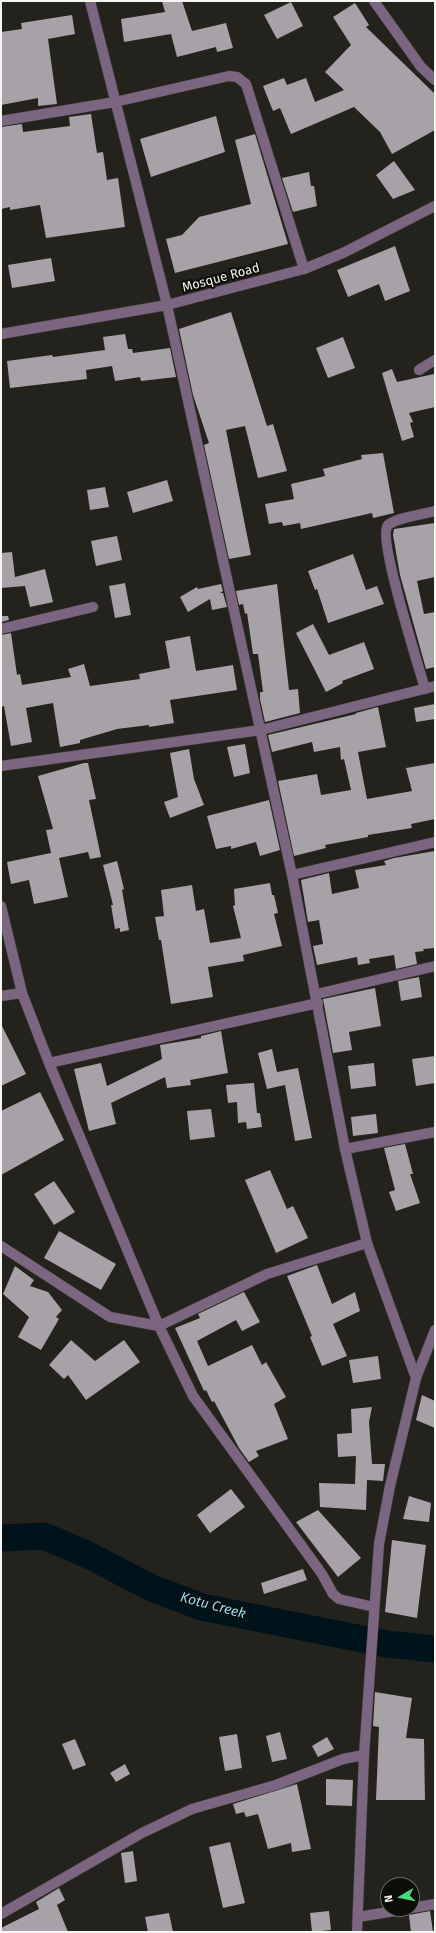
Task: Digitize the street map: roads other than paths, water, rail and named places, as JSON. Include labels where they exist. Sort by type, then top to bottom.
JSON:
[{"type":"street","points":[[90,1],[167,305],[292,875],[345,1149],[367,1243],[416,1378]]},
{"type":"street","points":[[380,3],[421,67],[435,80]]},
{"type":"street","points":[[1,121],[115,102],[229,76],[237,77],[246,84],[304,269]]},
{"type":"street","name":"Mosque Road","points":[[1,334],[167,305],[304,269],[343,253],[435,206]]},
{"type":"street","points":[[419,370],[435,360]]},
{"type":"street","points":[[1,766],[261,730],[430,687],[389,564],[385,530],[389,525],[399,520],[435,511]]},
{"type":"street","points":[[1,629],[93,608]]},
{"type":"street","points":[[292,875],[435,842]]},
{"type":"street","points":[[1,906],[22,993],[49,1063],[159,1326],[192,1396],[322,1574],[333,1594],[339,1599],[374,1607]]},
{"type":"street","points":[[49,1063],[317,999],[435,966]]},
{"type":"street","points":[[1,996],[22,993]]},
{"type":"street","points":[[345,1149],[435,1132]]},
{"type":"street","points":[[1,1246],[110,1317],[159,1326],[267,1274],[367,1243]]},
{"type":"street","points":[[357,1932],[364,1756],[380,1537],[390,1486],[416,1378],[435,1330]]},
{"type":"street","points":[[1,1914],[142,1833],[192,1809],[276,1785],[343,1759],[364,1756]]},
{"type":"street","points":[[420,1907],[435,1904]]},
{"type":"street","points":[[358,1918],[380,1914]]},
{"type":"waterway","name":"Kotu Creek","points":[[1,1538],[44,1536],[86,1554],[154,1589],[202,1607],[387,1644],[435,1649]]}]
